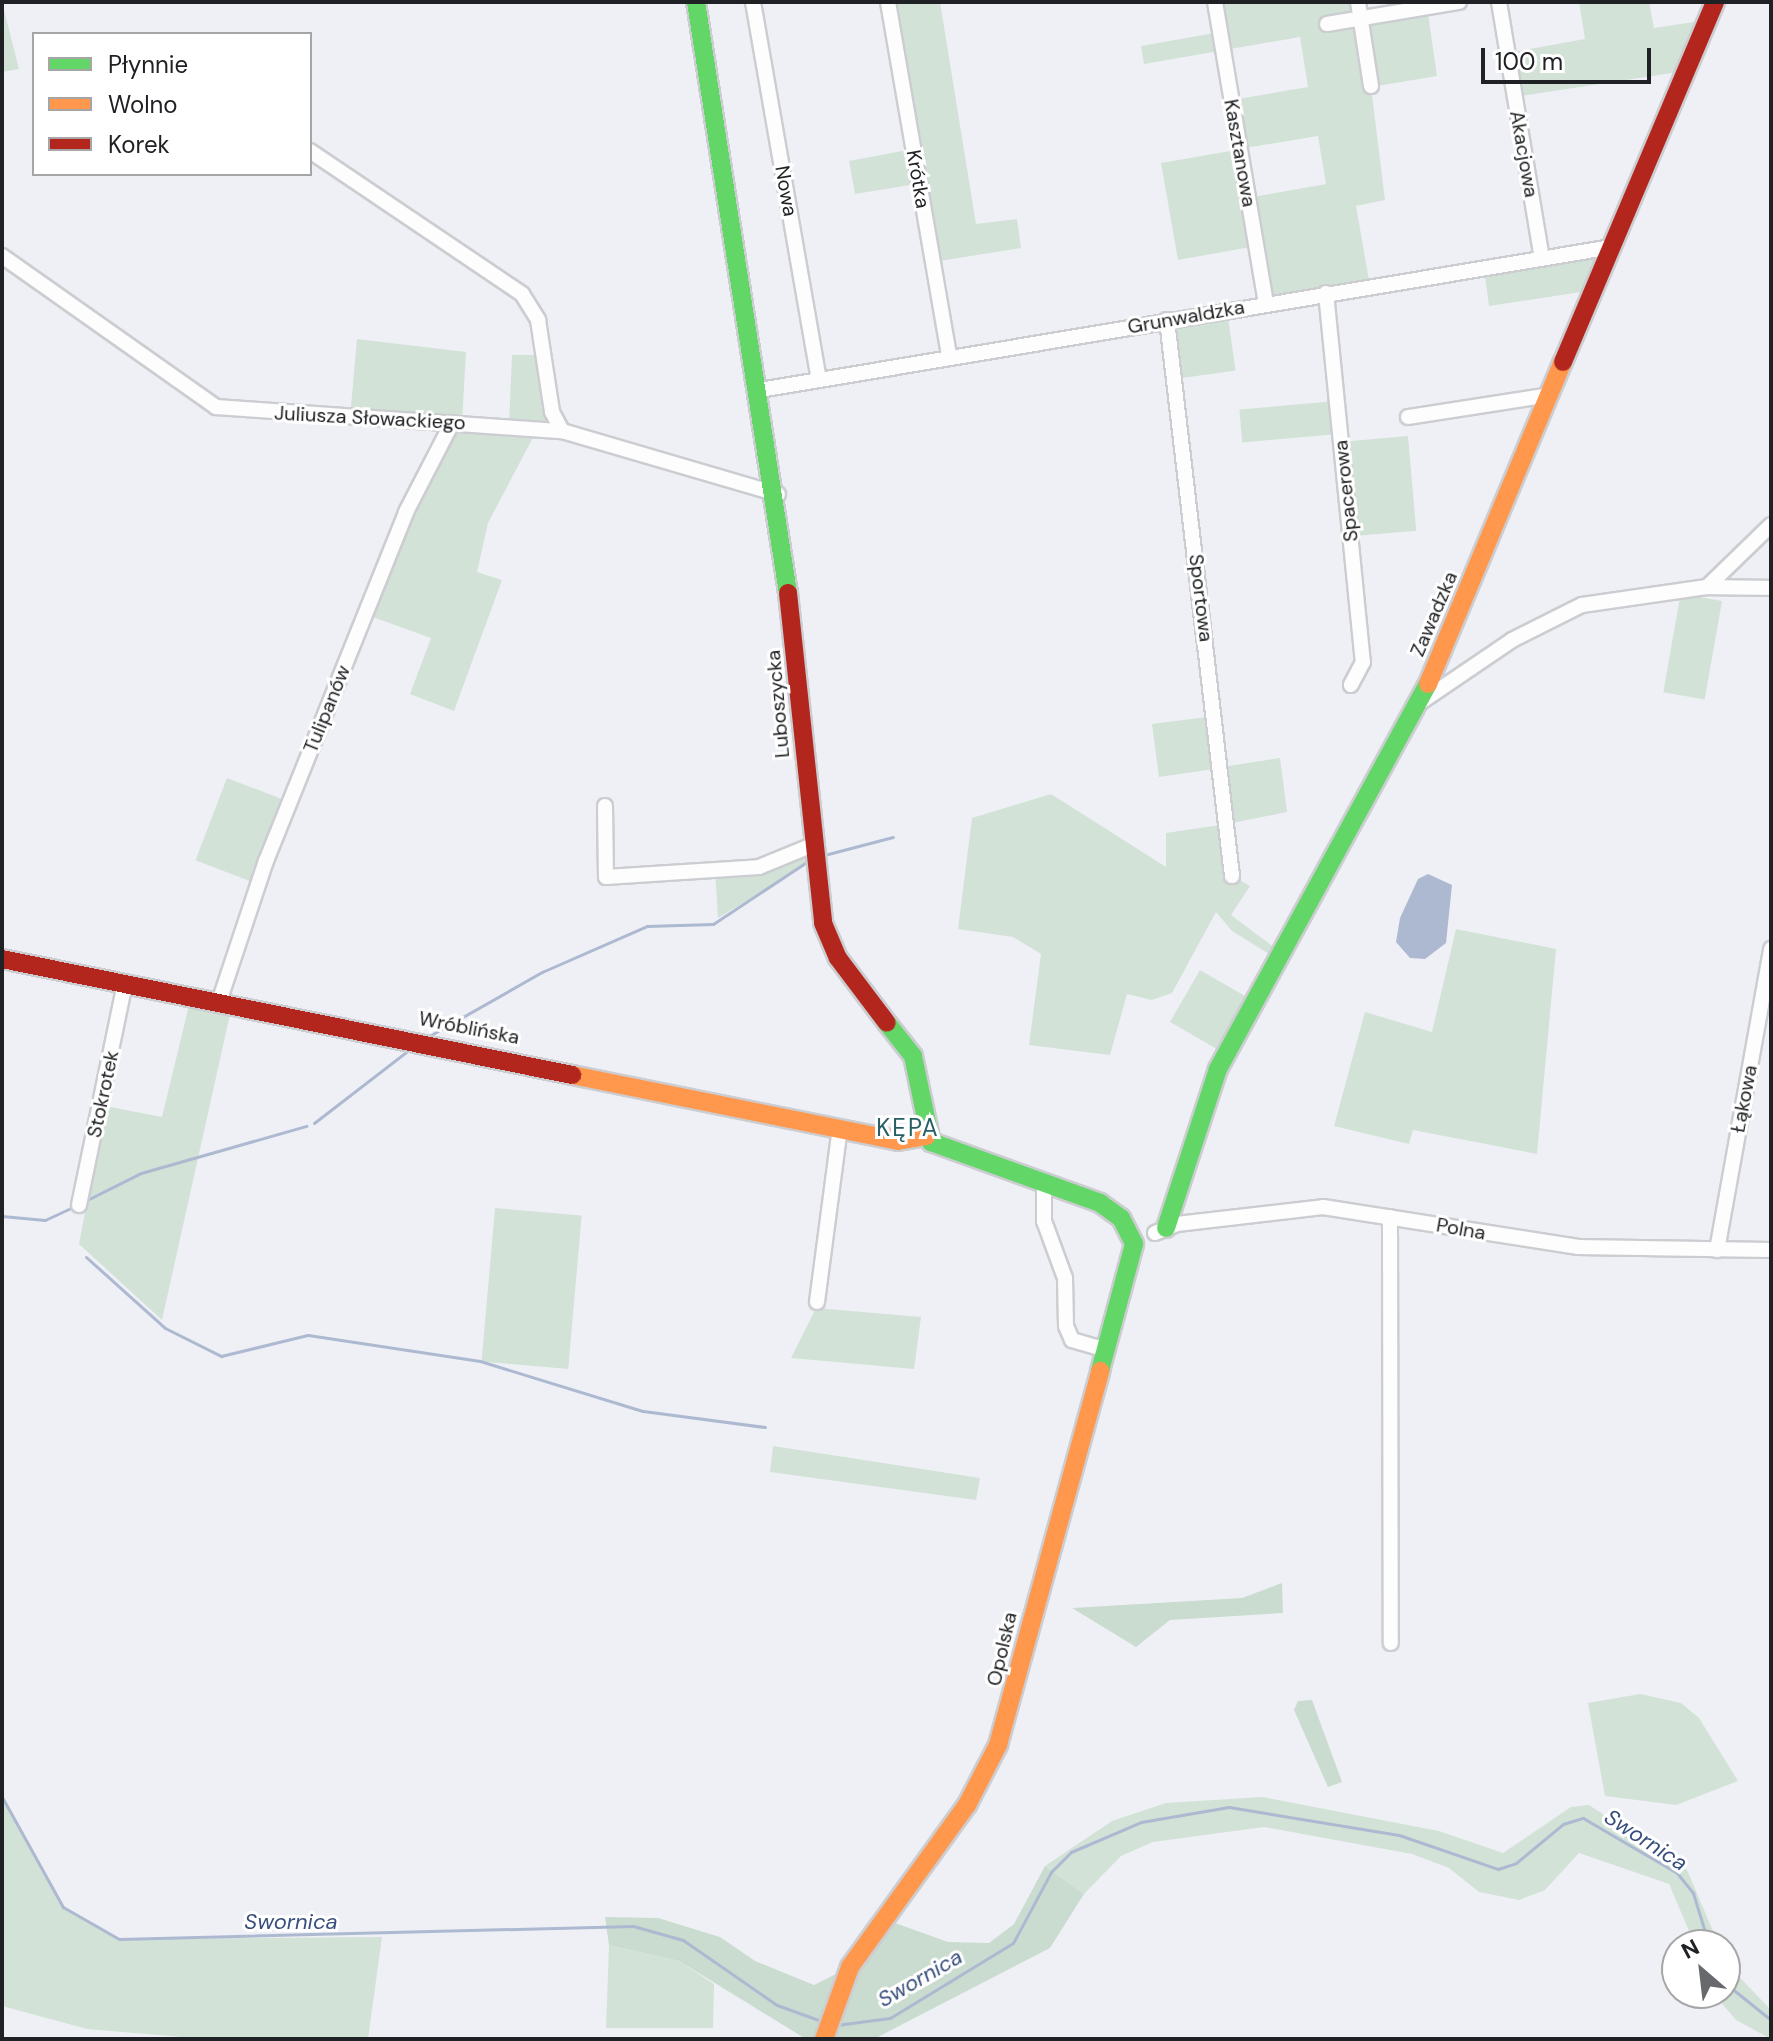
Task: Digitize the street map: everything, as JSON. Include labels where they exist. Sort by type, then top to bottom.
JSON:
[{"type":"street","name":"Luboszycka","points":[[696,2],[778,494],[813,845],[832,945],[913,1056],[927,1136]]},
{"type":"street","name":"Nowa","points":[[753,2],[819,379]]},
{"type":"street","name":"Krótka","points":[[888,2],[949,356]]},
{"type":"street","name":"Kasztanowa","points":[[1215,2],[1266,303]]},
{"type":"street","points":[[1327,24],[1359,9],[1459,2]]},
{"type":"street","name":"Akacjowa","points":[[1499,2],[1542,258]]},
{"type":"street","name":"Zawadzka","points":[[1160,1230],[1218,1069],[1418,704],[1715,2]]},
{"type":"street","points":[[1359,9],[1371,86]]},
{"type":"street","points":[[312,152],[522,294],[541,330],[552,412],[562,431]]},
{"type":"street","name":"Grunwaldzka","points":[[760,390],[1612,247]]},
{"type":"street","name":"Juliusza Słowackiego","points":[[2,256],[216,407],[562,431],[778,494]]},
{"type":"street","name":"Spacerowa","points":[[1326,293],[1363,662],[1351,685]]},
{"type":"street","name":"Sportowa","points":[[1167,320],[1232,876]]},
{"type":"street","points":[[1408,417],[1550,395]]},
{"type":"street","name":"Tulipanów","points":[[219,1002],[266,861],[395,539],[452,423]]},
{"type":"street","points":[[1707,587],[1771,525]]},
{"type":"street","points":[[1418,704],[1512,640],[1582,605],[1707,587],[1771,588]]},
{"type":"street","points":[[605,806],[606,877],[759,867],[813,845]]},
{"type":"street","name":"Łąkowa","points":[[1717,1250],[1771,949]]},
{"type":"street","name":"Wróblińska","points":[[2,959],[898,1141],[927,1136]]},
{"type":"street","name":"Stokrotek","points":[[79,1205],[125,983]]},
{"type":"street","points":[[817,1302],[840,1128]]},
{"type":"street","points":[[927,1136],[942,1150],[1110,1209],[1134,1244],[1160,1230]]},
{"type":"street","points":[[1044,1184],[1044,1221],[1065,1278],[1066,1326],[1072,1340],[1106,1350]]},
{"type":"street","name":"Polna","points":[[1160,1230],[1318,1207],[1577,1247],[1771,1250]]},
{"type":"street","points":[[1390,1217],[1391,1643]]},
{"type":"street","name":"Opolska","points":[[824,2039],[833,2006],[850,1967],[967,1805],[998,1745],[1070,1459],[1132,1264],[1134,1244]]},
{"type":"green space","points":[[2,2],[19,69],[2,72]]},
{"type":"green space","points":[[888,2],[940,2],[976,224],[1017,219],[1021,248],[933,262],[916,184],[855,194],[849,161],[913,149]]},
{"type":"green space","points":[[1215,2],[1358,2],[1360,16],[1427,7],[1437,76],[1371,87],[1385,200],[1356,206],[1370,286],[1266,303],[1256,246],[1178,260],[1161,163],[1236,150],[1253,197],[1326,184],[1318,136],[1245,148],[1232,100],[1308,87],[1300,37],[1144,64],[1141,46],[1220,32]]},
{"type":"green space","points":[[1579,2],[1649,2],[1654,28],[1707,20],[1685,71],[1515,97],[1508,53],[1585,39]]},
{"type":"green space","points":[[1612,247],[1594,290],[1489,306],[1484,268]]},
{"type":"green space","points":[[1227,310],[1235,370],[1175,379],[1167,318]]},
{"type":"green space","points":[[357,339],[466,352],[462,422],[509,424],[512,355],[545,355],[557,425],[538,428],[488,523],[477,572],[502,580],[454,711],[410,694],[431,638],[370,616],[451,423],[350,418]]},
{"type":"green space","points":[[1337,401],[1340,434],[1242,442],[1239,410]]},
{"type":"green space","points":[[1408,436],[1416,531],[1349,537],[1340,442]]},
{"type":"green space","points":[[1681,594],[1722,601],[1705,699],[1663,692]]},
{"type":"green space","points":[[1215,716],[1222,767],[1280,758],[1287,812],[1227,824],[1221,768],[1159,777],[1152,724]]},
{"type":"green space","points":[[227,778],[286,801],[254,883],[195,860]]},
{"type":"green space","points":[[1051,794],[1166,867],[1166,833],[1227,824],[1232,876],[1250,886],[1231,915],[1283,954],[1279,960],[1232,931],[1216,912],[1172,993],[1152,1000],[1127,994],[1110,1055],[1029,1045],[1041,954],[1013,937],[958,929],[972,818]]},
{"type":"green space","points":[[813,845],[814,860],[718,918],[715,870],[759,867]]},
{"type":"green space","points":[[1456,929],[1556,949],[1537,1154],[1413,1130],[1409,1144],[1334,1126],[1365,1012],[1432,1032]]},
{"type":"green space","points":[[1200,970],[1248,998],[1218,1050],[1170,1022]]},
{"type":"green space","points":[[190,1001],[231,1010],[162,1320],[79,1244],[105,1106],[162,1117]]},
{"type":"green space","points":[[495,1208],[582,1216],[568,1369],[482,1361]]},
{"type":"green space","points":[[816,1308],[921,1317],[914,1369],[791,1358]]},
{"type":"green space","points":[[773,1446],[980,1478],[976,1500],[770,1472]]},
{"type":"green space","points":[[1282,1583],[1283,1613],[1170,1620],[1136,1647],[1072,1608],[1242,1598]]},
{"type":"green space","points":[[1640,1694],[1681,1703],[1699,1718],[1738,1781],[1676,1805],[1605,1796],[1588,1703]]},
{"type":"green space","points":[[1312,1700],[1342,1782],[1328,1787],[1294,1710],[1298,1701]]},
{"type":"green space","points":[[2,1797],[63,1907],[119,1939],[382,1937],[368,2039],[206,2039],[87,2029],[2,2006]]},
{"type":"green space","points":[[1262,1797],[1439,1831],[1503,1853],[1571,1807],[1589,1805],[1687,1870],[1712,1929],[1688,1929],[1669,1884],[1579,1853],[1545,1890],[1519,1900],[1479,1892],[1449,1868],[1412,1854],[1264,1827],[1153,1842],[1121,1856],[1084,1894],[1045,1866],[1112,1821],[1166,1803]]},
{"type":"green space","points":[[1045,1866],[1084,1894],[1050,1948],[874,2039],[806,2039],[679,1961],[609,1945],[605,1917],[658,1918],[720,1937],[755,1961],[814,1985],[850,1967],[884,1919],[948,1942],[989,1943],[1014,1924]]},
{"type":"green space","points":[[609,1945],[679,1961],[714,1984],[713,2028],[606,2028]]},
{"type":"green space","points":[[1741,1979],[1771,2010],[1771,2039],[1736,2020],[1727,2009],[1741,2009]]},
{"type":"water","points":[[1428,874],[1452,885],[1446,943],[1425,959],[1410,958],[1396,942],[1400,918],[1418,879]]},
{"type":"waterway","points":[[828,854],[893,837]]},
{"type":"waterway","points":[[431,1035],[542,972],[647,926],[713,924],[805,863]]},
{"type":"waterway","points":[[314,1123],[410,1049]]},
{"type":"waterway","points":[[87,1200],[141,1173],[306,1126]]},
{"type":"waterway","points":[[2,1216],[45,1220],[71,1208]]},
{"type":"waterway","points":[[86,1257],[165,1328],[221,1356],[308,1335],[480,1361],[643,1411],[765,1427]]},
{"type":"waterway","name":"Swornica","points":[[2,1797],[63,1907],[119,1939],[633,1926],[683,1940],[777,2005],[824,2022]]},
{"type":"waterway","name":"Swornica","points":[[836,2025],[890,2018],[1013,1943],[1051,1872],[1071,1852],[1141,1822],[1229,1807],[1399,1835],[1498,1869],[1516,1863],[1563,1824],[1583,1818],[1677,1873],[1693,1893],[1704,1929]]},
{"type":"waterway","name":"Swornica","points":[[1741,1996],[1771,2020]]},
{"type":"traffic: fast","points":[[696,2],[788,593]]},
{"type":"traffic: fast","points":[[1166,1228],[1218,1069],[1428,684]]},
{"type":"traffic: fast","points":[[887,1023],[913,1056],[931,1142],[1100,1203],[1121,1218],[1134,1244],[1100,1371]]},
{"type":"traffic: slow","points":[[1428,684],[1563,362]]},
{"type":"traffic: slow","points":[[572,1075],[898,1141],[927,1136]]},
{"type":"traffic: slow","points":[[824,2039],[850,1967],[967,1805],[998,1745],[1100,1371]]},
{"type":"traffic: jam","points":[[1563,362],[1715,2]]},
{"type":"traffic: jam","points":[[788,593],[823,923],[838,958],[887,1023]]},
{"type":"traffic: jam","points":[[2,959],[572,1075]]},
{"type":"district","name":"KĘPA","points":[[908,1128]]}]
